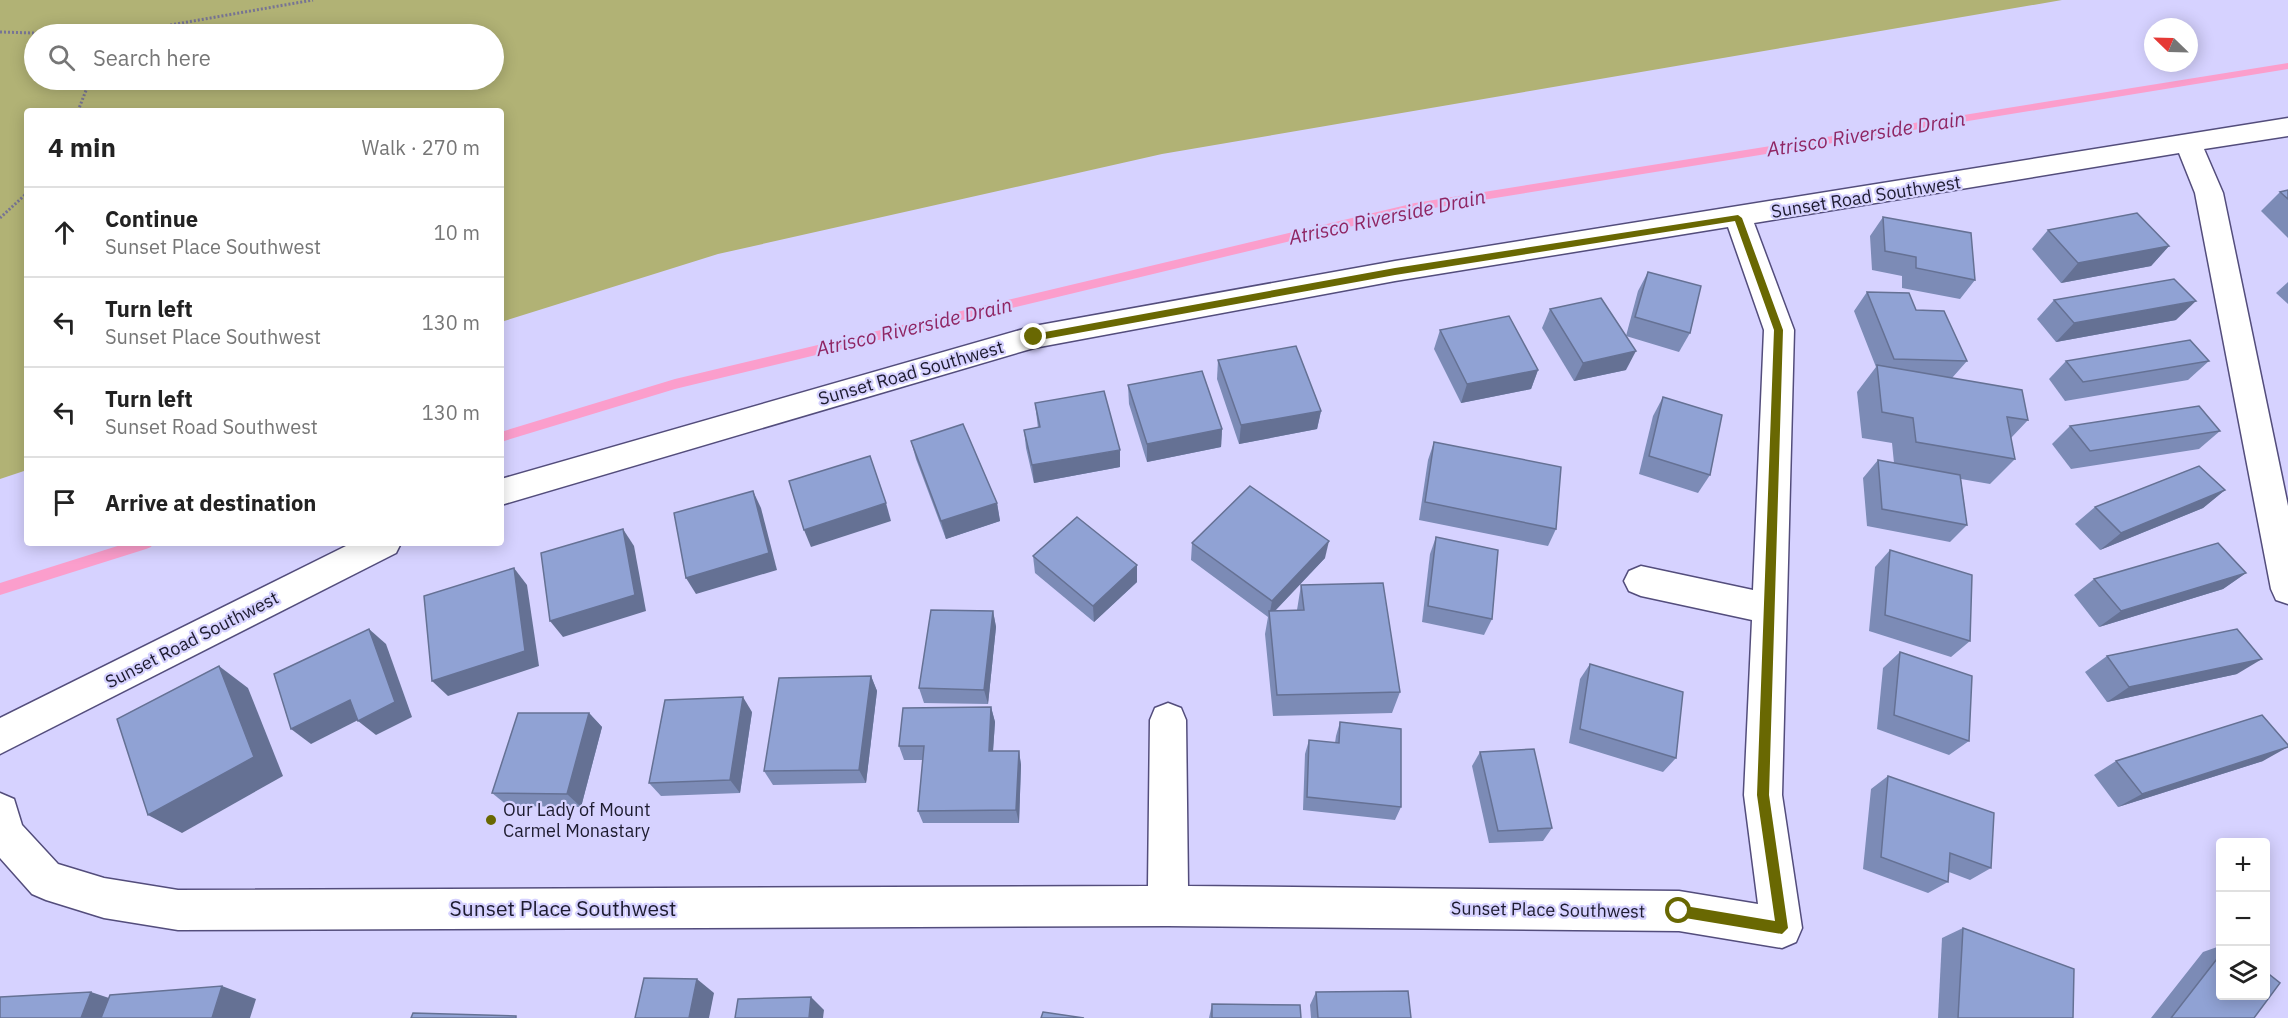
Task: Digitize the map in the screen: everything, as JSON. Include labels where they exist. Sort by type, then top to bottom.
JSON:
[{"type":"street","name":"Sunset Road Southwest","points":[[504,491],[1034,337],[1395,272],[2288,127]]},
{"type":"street","points":[[2189,144],[2209,193],[2288,589]]},
{"type":"street","name":"Sunset Place Southwest","points":[[0,812],[4,834],[46,880],[104,898],[178,910],[1168,906],[1679,911],[1782,928],[1763,795],[1779,330],[1738,218]]},
{"type":"street","name":"Sunset Road Southwest","points":[[0,737],[378,546]]},
{"type":"street","points":[[1641,581],[1770,609]]},
{"type":"street","points":[[1168,720],[1168,906]]},
{"type":"path","points":[[176,24],[313,0]]},
{"type":"path","points":[[0,32],[24,33]]},
{"type":"path","points":[[79,108],[86,90]]},
{"type":"path","points":[[0,218],[24,196]]},
{"type":"green space","points":[[0,0],[2062,0],[1162,154],[718,254],[504,321],[504,108],[24,108],[24,471],[0,479]]},
{"type":"building","points":[[2288,190],[2288,199],[2280,192]]},
{"type":"building","points":[[2137,213],[2169,246],[2078,263],[2048,230]]},
{"type":"building","points":[[1883,217],[1971,233],[1975,280],[1916,268],[1916,257],[1885,251]]},
{"type":"building","points":[[1648,272],[1701,286],[1690,333],[1635,317]]},
{"type":"building","points":[[2174,279],[2196,301],[2074,323],[2054,300]]},
{"type":"building","points":[[1867,292],[1909,293],[1916,310],[1944,311],[1967,361],[1894,359]]},
{"type":"building","points":[[1601,298],[1636,351],[1583,363],[1550,309]]},
{"type":"building","points":[[1509,316],[1538,370],[1467,384],[1440,330]]},
{"type":"building","points":[[2190,340],[2209,361],[2083,382],[2066,361]]},
{"type":"building","points":[[1296,346],[1321,411],[1241,425],[1218,360]]},
{"type":"building","points":[[1877,365],[2022,390],[2028,420],[2007,417],[2015,459],[1916,442],[1913,418],[1882,412]]},
{"type":"building","points":[[1202,371],[1222,429],[1147,444],[1128,385]]},
{"type":"building","points":[[1104,391],[1120,450],[1032,465],[1024,430],[1040,427],[1035,403]]},
{"type":"building","points":[[1663,397],[1722,415],[1710,475],[1649,456]]},
{"type":"building","points":[[2199,406],[2220,431],[2090,451],[2070,426]]},
{"type":"building","points":[[963,424],[997,503],[941,521],[911,441]]},
{"type":"building","points":[[1434,442],[1561,467],[1556,529],[1425,502]]},
{"type":"building","points":[[870,456],[886,503],[804,530],[789,481]]},
{"type":"building","points":[[1878,460],[1960,475],[1967,525],[1882,509]]},
{"type":"building","points":[[2199,466],[2225,490],[2121,533],[2095,507]]},
{"type":"building","points":[[1250,486],[1329,541],[1272,601],[1192,543]]},
{"type":"building","points":[[753,491],[769,553],[686,578],[674,513]]},
{"type":"building","points":[[1077,517],[1137,565],[1093,606],[1033,556]]},
{"type":"building","points":[[623,529],[635,595],[550,621],[541,553]]},
{"type":"building","points":[[1436,537],[1498,550],[1492,619],[1428,606]]},
{"type":"building","points":[[2218,543],[2246,573],[2121,611],[2094,579]]},
{"type":"building","points":[[1890,550],[1972,575],[1970,641],[1885,615]]},
{"type":"building","points":[[514,568],[525,651],[432,681],[424,596]]},
{"type":"building","points":[[1383,583],[1400,692],[1277,695],[1269,611],[1304,610],[1301,585]]},
{"type":"building","points":[[931,610],[993,611],[984,690],[919,688]]},
{"type":"building","points":[[369,629],[395,702],[358,721],[350,700],[291,729],[274,674]]},
{"type":"building","points":[[2237,629],[2262,659],[2129,687],[2107,656]]},
{"type":"building","points":[[1900,652],[1972,676],[1969,741],[1894,715]]},
{"type":"building","points":[[1590,664],[1683,692],[1676,758],[1580,729]]},
{"type":"building","points":[[219,666],[254,757],[148,815],[117,719]]},
{"type":"building","points":[[871,676],[859,770],[764,771],[779,678]]},
{"type":"building","points":[[743,697],[730,780],[649,783],[665,700]]},
{"type":"building","points":[[991,707],[989,751],[1019,751],[1016,810],[918,811],[924,746],[899,746],[903,708]]},
{"type":"building","points":[[518,713],[589,713],[567,794],[492,793]]},
{"type":"building","points":[[2262,715],[2288,747],[2142,794],[2116,761]]},
{"type":"building","points":[[1340,722],[1401,729],[1401,807],[1307,797],[1309,740],[1339,743]]},
{"type":"building","points":[[1534,749],[1552,828],[1498,831],[1480,752]]},
{"type":"building","points":[[1888,776],[1994,813],[1991,868],[1950,853],[1948,882],[1881,857]]},
{"type":"building","points":[[1963,928],[2074,969],[2073,1018],[1958,1018]]},
{"type":"building","points":[[2216,960],[2216,1000],[2267,1000],[2254,1018],[2171,1018]]},
{"type":"building","points":[[2270,975],[2280,983],[2270,996]]},
{"type":"building","points":[[644,978],[697,979],[689,1018],[635,1018]]},
{"type":"building","points":[[222,986],[212,1018],[101,1018],[110,995]]},
{"type":"building","points":[[1408,991],[1411,1018],[1318,1018],[1316,992]]},
{"type":"building","points":[[91,992],[81,1018],[0,1018],[0,997]]},
{"type":"building","points":[[811,997],[809,1018],[735,1018],[738,999]]},
{"type":"building","points":[[1212,1004],[1300,1005],[1301,1018],[1212,1018]]},
{"type":"building","points":[[1043,1012],[1084,1018],[1041,1018]]},
{"type":"building","points":[[413,1013],[516,1016],[516,1018],[411,1018]]},
{"type":"waterway","name":"Atrisco Riverside Drain","points":[[504,436],[675,384],[1415,207],[2288,66]]},
{"type":"waterway","name":"Atrisco Riverside Drain","points":[[0,589],[136,546]]},
{"type":"place","name":"Our Lady of Mount Carmel Monastary","points":[[491,820]]},
{"type":"route","points":[[1034,337],[1395,272],[1738,218],[1779,330],[1763,795],[1782,928],[1679,911]]}]
